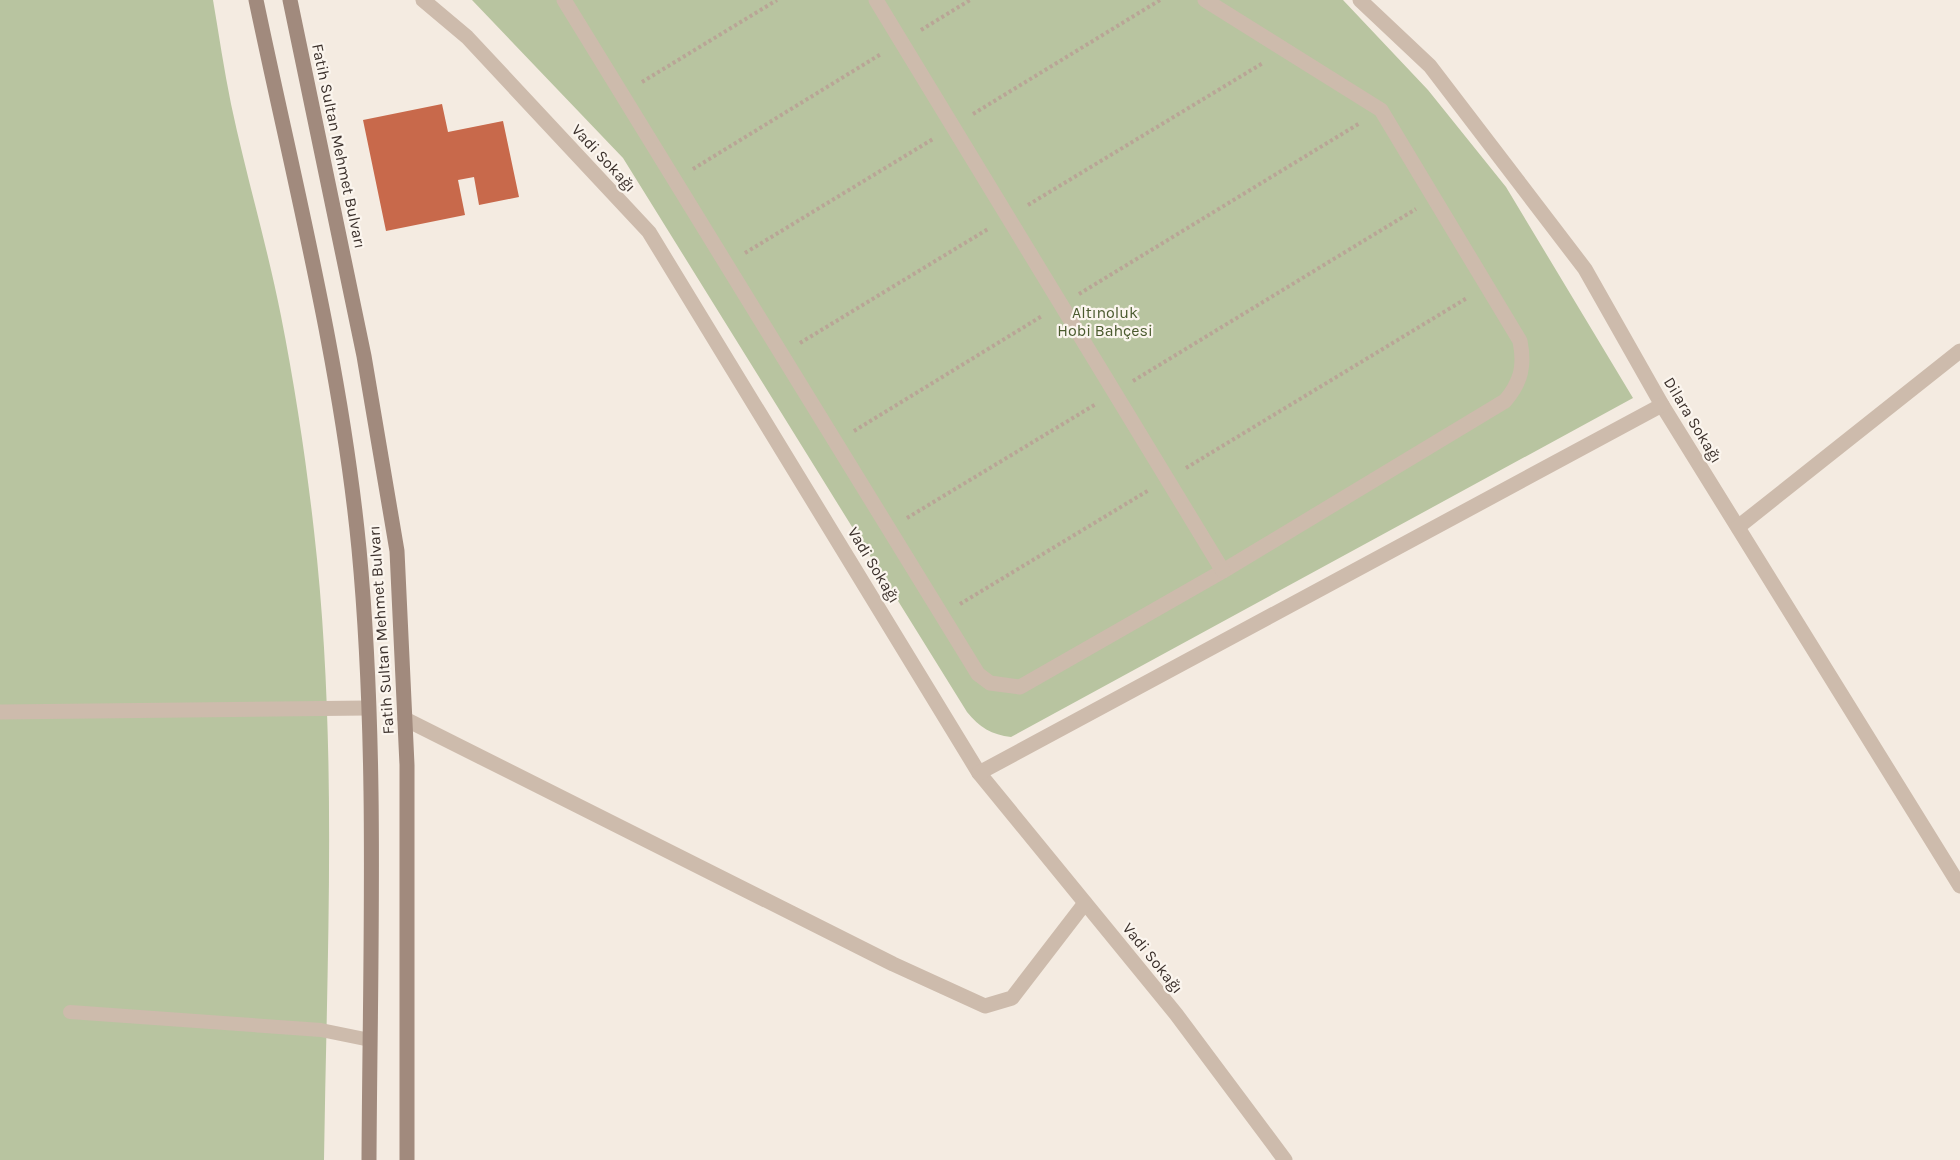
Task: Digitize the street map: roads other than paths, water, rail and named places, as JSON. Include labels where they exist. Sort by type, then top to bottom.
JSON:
[{"type":"main road","name":"Fatih Sultan Mehmet Bulvarı","points":[[256,0],[334,367],[359,549],[371,771],[369,1160]]},
{"type":"main road","name":"Fatih Sultan Mehmet Bulvarı","points":[[290,0],[364,356],[397,551],[405,719],[407,1160]]},
{"type":"street","name":"Vadi Sokağı","points":[[423,0],[467,37],[649,232],[979,773],[1176,1014],[1285,1160]]},
{"type":"street","points":[[564,0],[978,674],[990,683],[1020,687],[1223,571],[1504,401],[1515,388],[1522,373],[1523,357],[1520,341],[1381,110],[1205,0]]},
{"type":"street","points":[[876,0],[1223,571]]},
{"type":"street","name":"Dilara Sokağı","points":[[1360,0],[1430,66],[1585,269],[1662,405],[1959,881]]},
{"type":"street","points":[[1738,527],[1960,351]]},
{"type":"street","points":[[979,773],[1662,405]]},
{"type":"street","points":[[0,712],[367,708]]},
{"type":"street","points":[[405,719],[883,958],[985,1006],[1012,998],[1085,903]]},
{"type":"lane","points":[[70,1012],[321,1030],[370,1040]]},
{"type":"park label","name":"Altınoluk Hobi Bahçesi","points":[[1105,321]]}]
